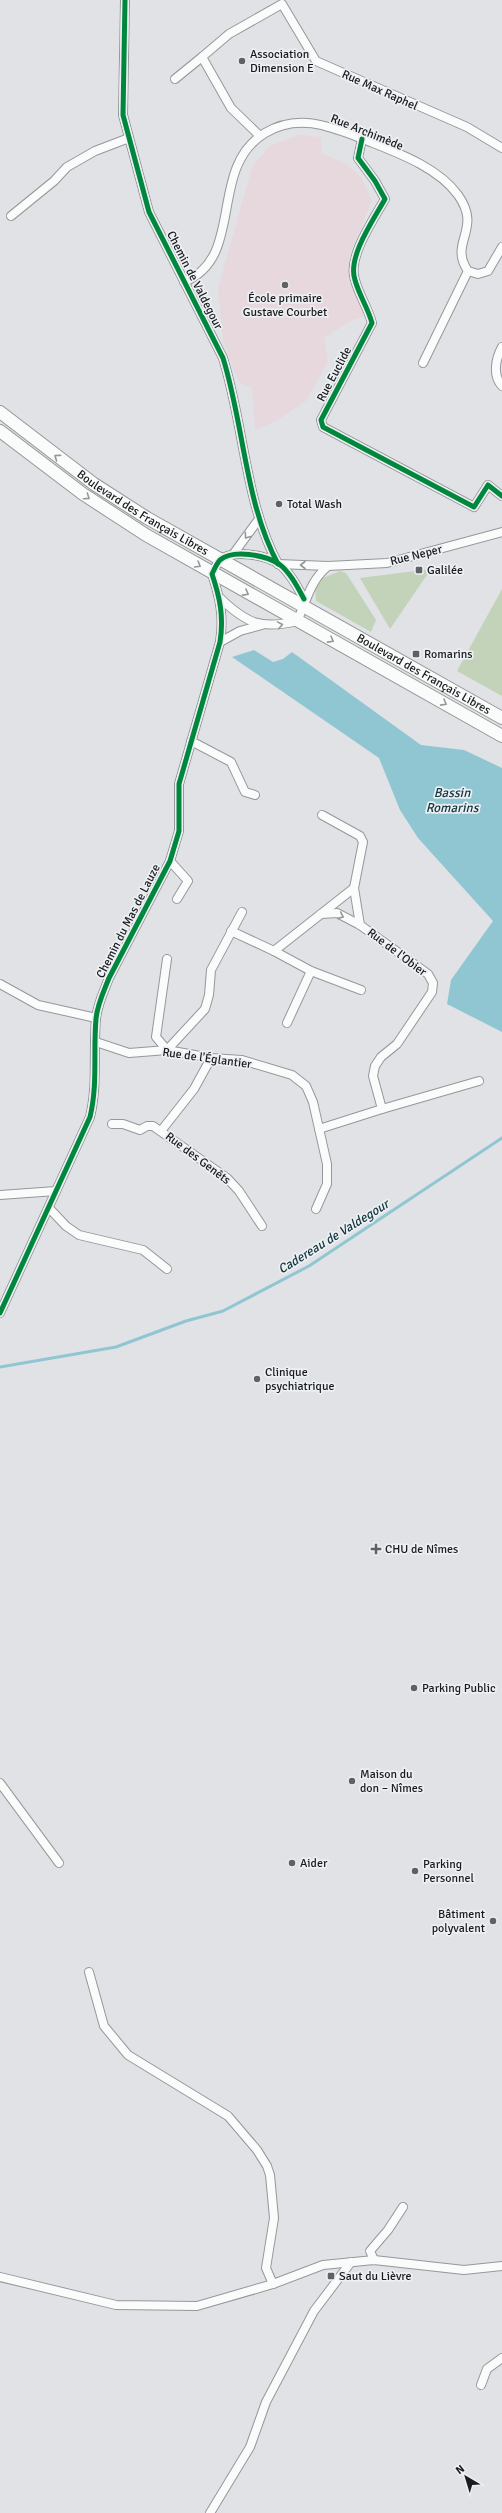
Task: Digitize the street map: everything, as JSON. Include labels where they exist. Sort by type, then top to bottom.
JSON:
[{"type":"main road","name":"Boulevard des Français Libres","points":[[0,412],[94,484],[147,518],[220,560],[304,603],[502,718]]},
{"type":"main road","name":"Boulevard des Français Libres","points":[[0,431],[83,494],[146,535],[212,574],[502,736]]},
{"type":"street","name":"Chemin de Valdegour","points":[[125,0],[123,115],[149,212],[223,358],[229,376],[259,519],[268,546],[278,564],[295,583],[304,603]]},
{"type":"street","name":"Rue Max Raphel","points":[[176,79],[229,34],[281,2],[316,61],[467,127],[502,148]]},
{"type":"street","points":[[202,57],[231,108],[260,136]]},
{"type":"street","name":"Rue Archimède","points":[[184,282],[201,272],[214,254],[223,228],[234,167],[244,150],[260,136],[284,124],[303,121],[318,123],[362,139],[436,175],[457,194],[468,217],[467,232],[460,251],[461,261],[468,271]]},
{"type":"street","points":[[11,216],[54,181],[67,167],[95,151],[129,138]]},
{"type":"street","name":"Rue Euclide","points":[[362,139],[358,158],[375,181],[385,199],[355,255],[354,279],[369,310],[372,323],[321,420],[323,427],[474,507],[488,485],[502,496]]},
{"type":"street","points":[[422,363],[468,271],[478,274],[488,271],[502,247]]},
{"type":"street","points":[[500,383],[496,358],[502,346]]},
{"type":"street","points":[[212,574],[220,560],[234,553],[259,519]]},
{"type":"street","name":"Rue Neper","points":[[278,564],[328,566],[387,564],[502,532]]},
{"type":"street","points":[[234,553],[262,558],[278,564]]},
{"type":"street","points":[[220,642],[240,631],[262,626],[276,626],[297,621],[315,578],[328,566]]},
{"type":"street","name":"Chemin du Mas de Lauze","points":[[0,1313],[90,1117],[95,1097],[96,1018],[109,978],[170,861],[179,831],[180,784],[220,642],[223,623],[219,597],[212,574]]},
{"type":"street","points":[[219,597],[241,617],[262,626]]},
{"type":"street","points":[[191,741],[231,762],[245,792],[255,795]]},
{"type":"street","points":[[274,951],[354,888],[363,842],[360,836],[322,815]]},
{"type":"street","points":[[170,861],[188,881],[177,899]]},
{"type":"street","name":"Rue de l'Obier","points":[[354,888],[360,925]]},
{"type":"street","points":[[167,959],[156,1037],[167,1050],[205,1009],[209,995],[211,970],[242,912]]},
{"type":"street","name":"Rue de l'Obier","points":[[321,914],[337,913],[360,925],[428,974],[433,983],[432,992],[397,1044],[381,1057],[375,1066],[374,1076],[382,1109]]},
{"type":"street","points":[[232,930],[311,970],[361,990]]},
{"type":"street","points":[[287,1023],[311,970]]},
{"type":"street","points":[[0,984],[38,1006],[96,1018]]},
{"type":"street","name":"Rue de l'Églantier","points":[[96,1042],[129,1053],[167,1050],[211,1058],[242,1060],[292,1075],[306,1086],[313,1102],[327,1164],[327,1184],[316,1209]]},
{"type":"street","name":"Rue des Genêts","points":[[161,1131],[194,1089],[211,1058]]},
{"type":"street","points":[[319,1129],[479,1081]]},
{"type":"street","name":"Rue des Genêts","points":[[112,1124],[124,1124],[140,1130],[147,1126],[153,1126],[161,1131],[227,1178],[239,1191],[262,1226]]},
{"type":"street","points":[[0,1195],[56,1191]]},
{"type":"street","points":[[49,1208],[66,1226],[79,1235],[143,1250],[167,1268]]},
{"type":"street","points":[[0,1783],[59,1863]]},
{"type":"street","points":[[90,1972],[104,2026],[124,2050],[159,2076],[228,2116],[257,2150],[267,2166],[270,2175],[274,2218],[266,2268],[273,2284]]},
{"type":"street","points":[[374,2260],[370,2251],[388,2230],[403,2207]]},
{"type":"street","points":[[0,2277],[116,2305],[197,2306],[273,2284],[323,2264],[374,2260],[464,2270],[502,2266]]},
{"type":"street","points":[[210,2513],[250,2447],[266,2402],[314,2311],[351,2262]]},
{"type":"street","points":[[481,2386],[486,2369],[502,2358]]},
{"type":"shaded area","name":"École primaire Gustave Courbet","points":[[299,135],[321,137],[322,153],[348,165],[361,177],[372,200],[349,256],[349,281],[366,316],[352,320],[324,338],[328,361],[306,401],[276,421],[255,430],[252,388],[239,382],[223,341],[218,289],[252,167],[270,146]]},
{"type":"green space","points":[[431,569],[390,629],[360,578]]},
{"type":"green space","points":[[340,571],[346,573],[376,620],[371,632],[316,601],[315,588],[323,578]]},
{"type":"green space","points":[[502,589],[502,696],[457,671]]},
{"type":"water","name":"Bassin Romarins","points":[[254,650],[273,662],[283,659],[292,652],[421,745],[464,750],[502,768],[502,1032],[447,1004],[451,980],[493,921],[418,838],[400,810],[379,758],[232,657]]},
{"type":"waterway","name":"Cadereau de Valdegour","points":[[0,1367],[116,1347],[186,1321],[223,1311],[309,1266],[502,1138]]},
{"type":"cycle path","points":[[125,0],[123,115],[149,212],[223,358],[236,410],[258,516],[278,564]]},
{"type":"cycle path","points":[[362,139],[358,158],[375,181],[385,199],[363,238],[355,260],[355,280],[372,323],[321,420],[323,427],[474,507],[488,485],[502,496]]},
{"type":"cycle path","points":[[0,1313],[90,1117],[95,1080],[95,1031],[99,1003],[109,978],[170,861],[179,831],[179,784],[220,642],[222,624],[217,591],[212,574],[219,561],[226,557],[249,554],[266,558],[279,564],[287,571],[304,599]]},
{"type":"place","name":"Association Dimension E","points":[[242,61]]},
{"type":"place","name":"École primaire Gustave Courbet","points":[[285,285]]},
{"type":"place","name":"Total Wash","points":[[279,504]]},
{"type":"place","name":"Galilée","points":[[419,570]]},
{"type":"place","name":"Romarins","points":[[416,654]]},
{"type":"place","name":"Clinique psychiatrique","points":[[257,1379]]},
{"type":"place","name":"CHU de Nîmes","points":[[376,1549]]},
{"type":"place","name":"Parking Public","points":[[414,1688]]},
{"type":"place","name":"Maison du don – Nîmes","points":[[352,1781]]},
{"type":"place","name":"Aider","points":[[292,1863]]},
{"type":"place","name":"Parking Personnel","points":[[415,1871]]},
{"type":"place","name":"Bâtiment polyvalent","points":[[493,1921]]},
{"type":"place","name":"Saut du Lièvre","points":[[331,2276]]}]
